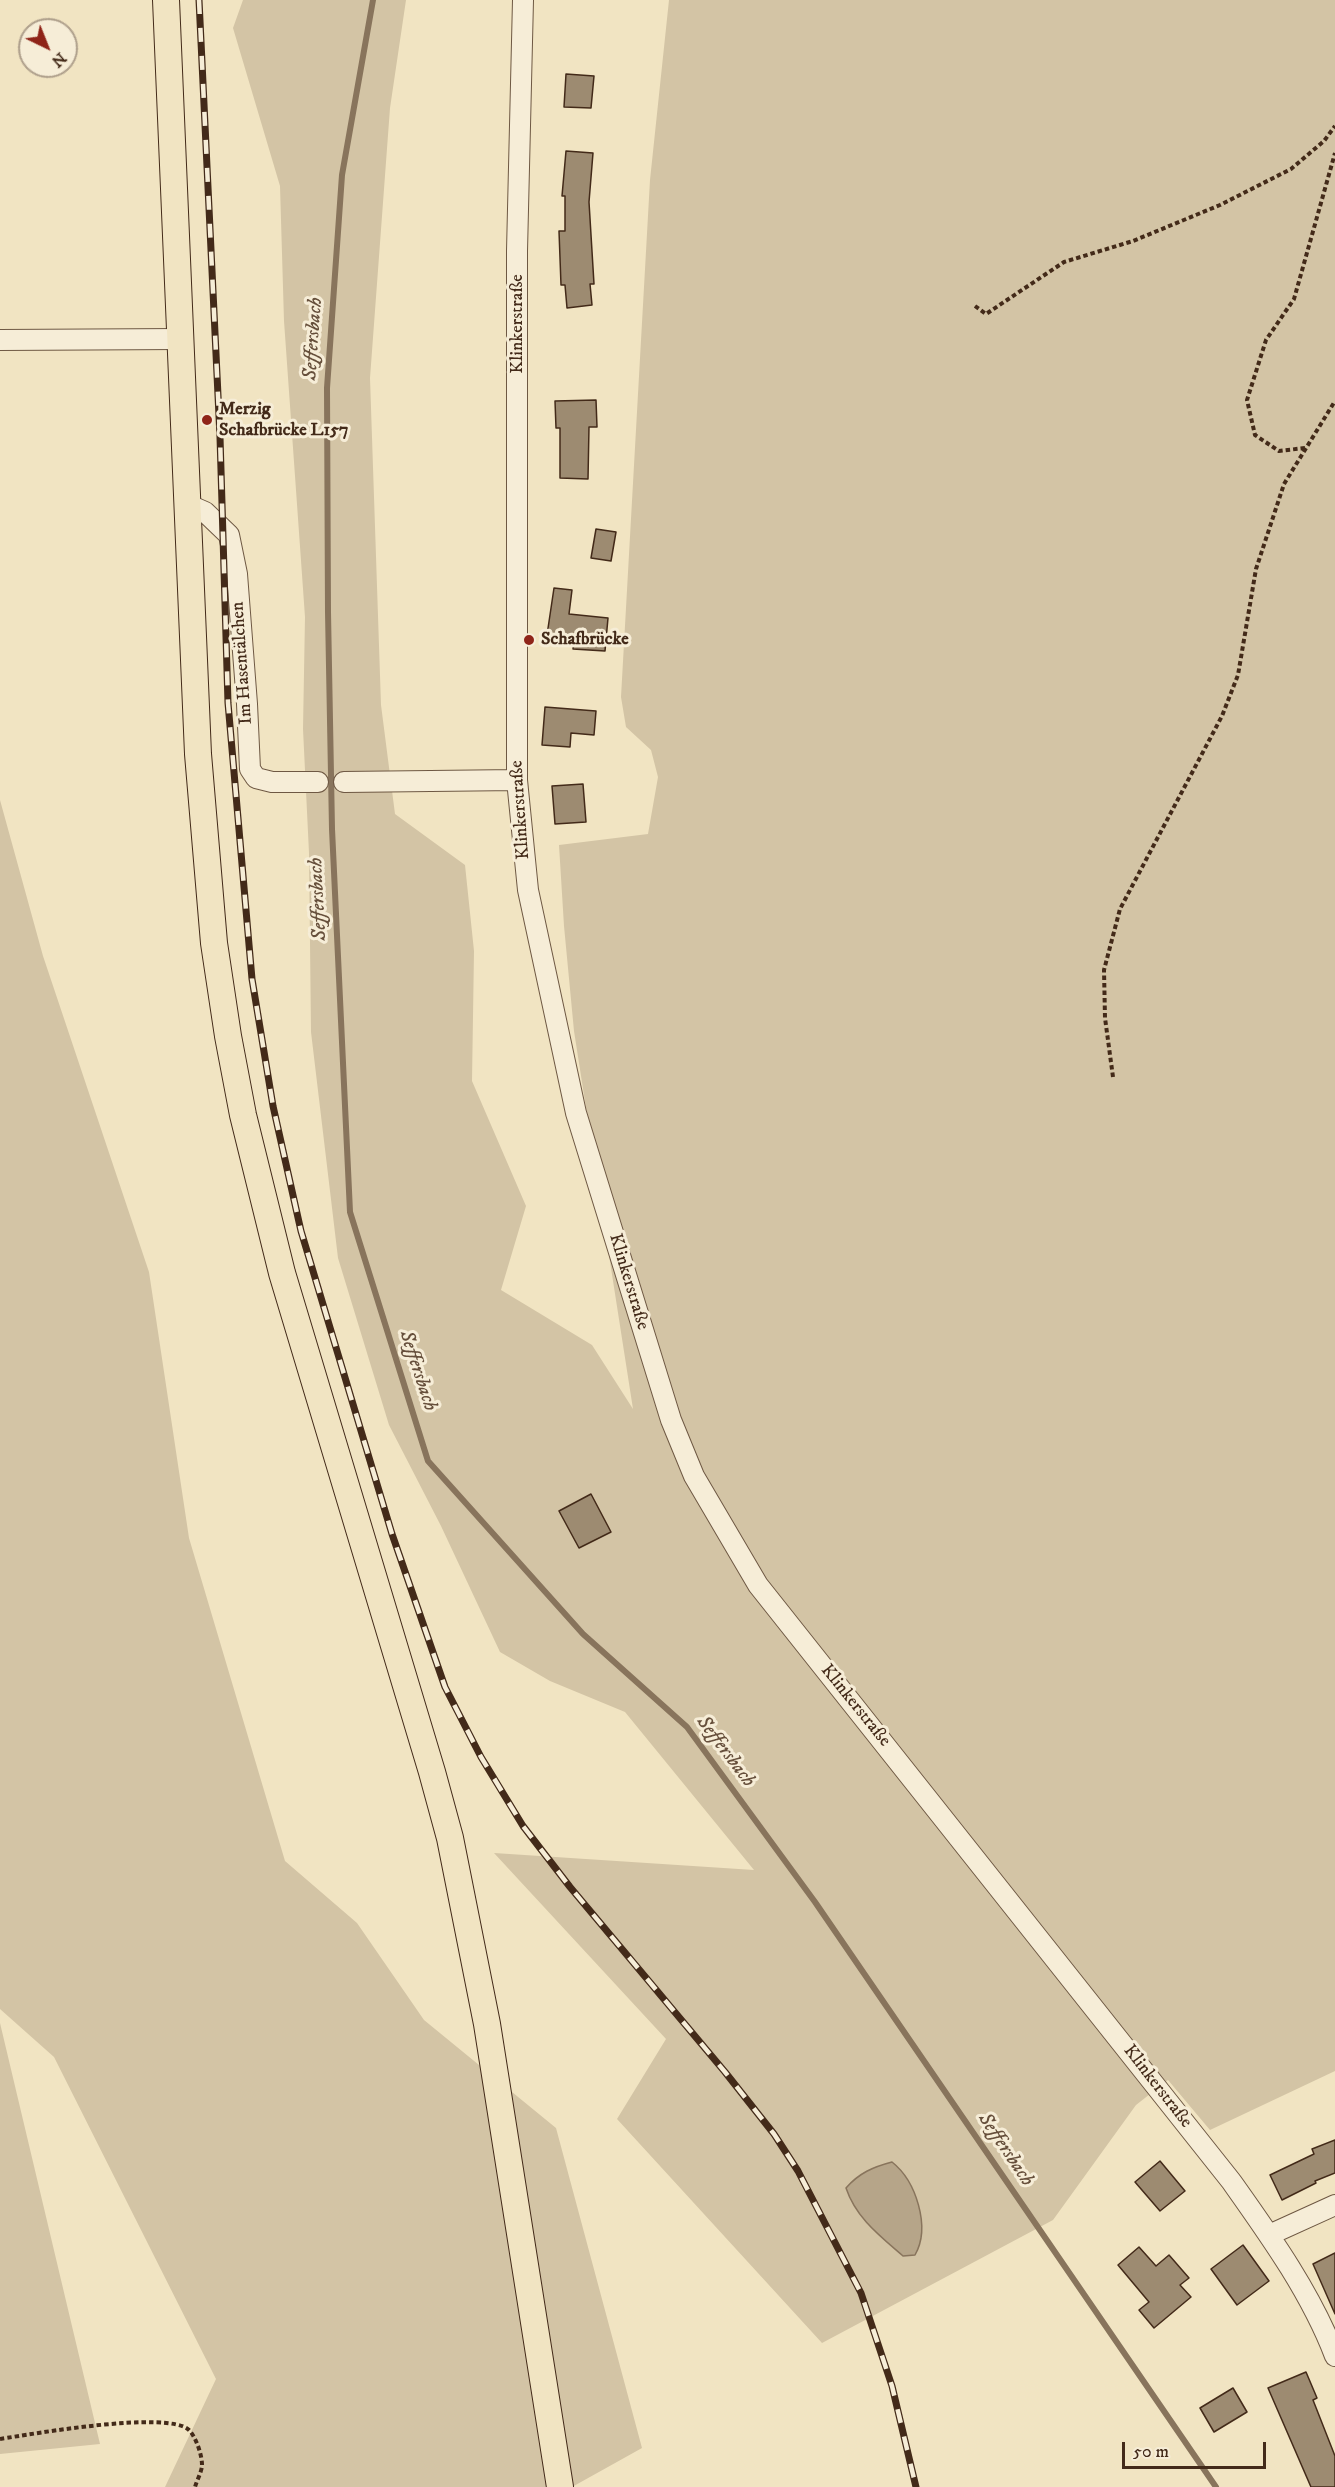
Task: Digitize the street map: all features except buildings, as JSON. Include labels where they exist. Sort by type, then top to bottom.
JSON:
[{"type":"main road","points":[[166,0],[189,505],[193,644],[206,861],[214,944],[230,1047],[243,1115],[282,1273],[450,1838],[488,2024],[560,2487]]},
{"type":"street","name":"Klinkerstraße","points":[[523,0],[517,251],[517,780],[528,890],[576,1113],[671,1420],[694,1476],[758,1585],[1231,2181],[1269,2235],[1326,2331],[1335,2356]]},
{"type":"street","points":[[0,340],[180,339]]},
{"type":"street","name":"Im Hasentälchen","points":[[189,505],[205,512],[229,535],[237,574],[250,769],[256,778],[272,782],[318,782]]},
{"type":"street","points":[[344,782],[517,780]]},
{"type":"street","points":[[1269,2235],[1335,2205]]},
{"type":"path","points":[[975,306],[986,314],[1064,262],[1133,241],[1220,205],[1291,169],[1324,141],[1335,126]]},
{"type":"path","points":[[1306,448],[1279,451],[1255,435],[1246,400],[1266,340],[1294,299],[1335,153]]},
{"type":"path","points":[[1113,1077],[1105,1018],[1104,970],[1120,909],[1222,716],[1238,675],[1256,569],[1284,484],[1335,401]]},
{"type":"path","points":[[0,2439],[95,2426],[170,2423],[188,2429],[196,2443],[202,2464],[195,2487]]},
{"type":"shaded area","points":[[243,0],[406,0],[390,108],[370,378],[381,705],[395,814],[465,865],[474,951],[472,1081],[526,1206],[501,1290],[592,1345],[633,1409],[574,1031],[559,845],[648,834],[658,777],[651,750],[626,727],[621,697],[650,180],[669,0],[1335,0],[1335,2071],[1210,2130],[1168,2080],[1136,2105],[1053,2220],[822,2343],[617,2119],[666,2039],[494,1853],[754,1870],[625,1712],[550,1681],[500,1652],[441,1526],[389,1425],[338,1258],[311,1032],[309,853],[303,729],[305,617],[284,321],[280,186],[233,28]]},
{"type":"shaded area","points":[[0,800],[43,956],[149,1272],[189,1538],[285,1861],[357,1923],[424,2020],[556,2128],[642,2448],[572,2487],[165,2487],[216,2379],[54,2057],[0,2009]]},
{"type":"shaded area","points":[[0,2023],[100,2444],[0,2454]]},
{"type":"shaded area","points":[[892,2162],[908,2181],[918,2205],[922,2231],[915,2255],[903,2256],[877,2234],[862,2217],[850,2199],[846,2188],[867,2171]]},
{"type":"waterway","name":"Seffersbach","points":[[373,0],[342,175],[327,388],[332,829],[350,1212],[428,1461],[583,1634],[687,1727],[815,1902],[1216,2487]]},
{"type":"railway","points":[[199,0],[220,437],[228,703],[252,979],[273,1106],[301,1231],[392,1534],[445,1687],[481,1757],[523,1826],[570,1887],[725,2072],[774,2134],[798,2171],[861,2293],[892,2386],[916,2487]]},
{"type":"place","name":"Merzig Schafbrücke L157","points":[[207,420]]},
{"type":"place","name":"Schafbrücke","points":[[529,640]]}]
